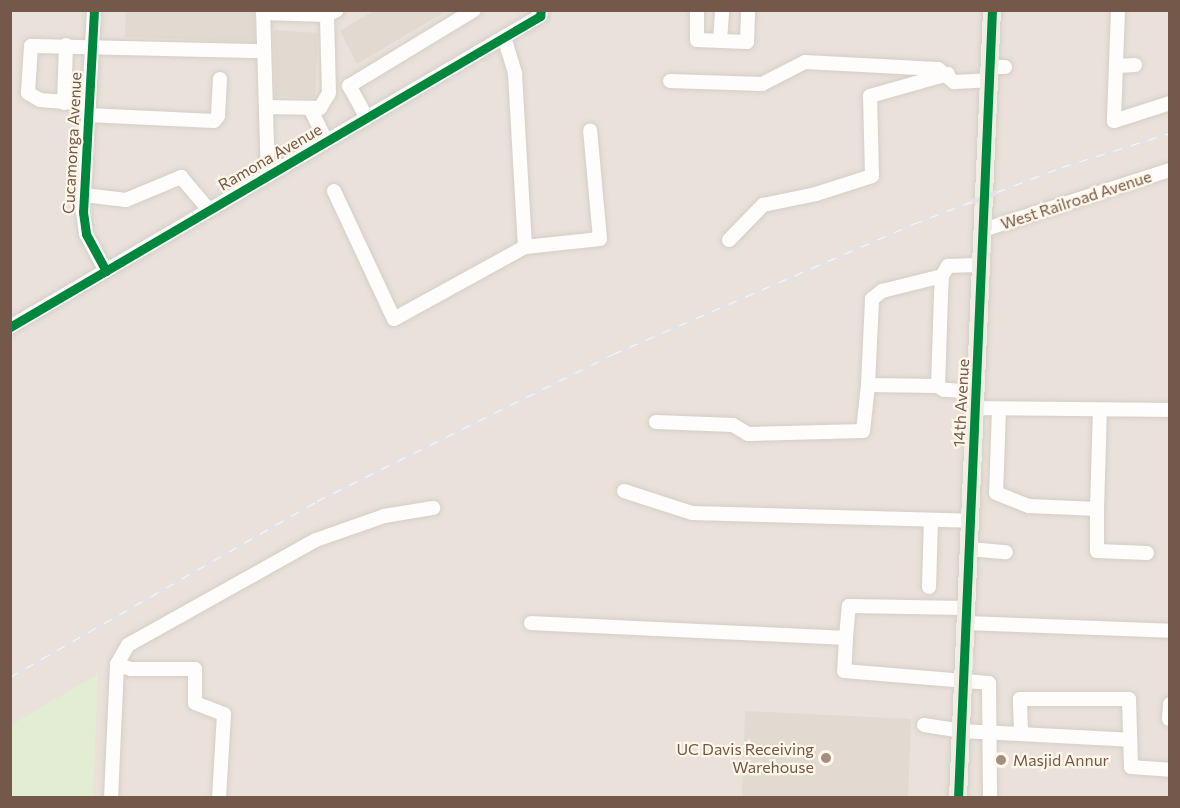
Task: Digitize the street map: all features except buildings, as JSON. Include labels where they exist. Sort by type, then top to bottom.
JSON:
[{"type":"main road","name":"14th Avenue","points":[[958,798],[983,230],[995,71],[992,10]]},
{"type":"street","name":"Cucamonga Avenue","points":[[94,10],[84,195],[86,234],[106,271]]},
{"type":"street","points":[[367,118],[349,86],[474,10]]},
{"type":"street","name":"Ramona Avenue","points":[[10,327],[540,16],[541,10]]},
{"type":"street","points":[[697,10],[697,40],[747,42],[748,10]]},
{"type":"street","points":[[720,41],[722,10]]},
{"type":"street","points":[[266,107],[321,108],[329,93],[332,13],[263,12],[268,176]]},
{"type":"street","points":[[1123,17],[1116,66],[1114,121],[1170,103]]},
{"type":"street","points":[[504,37],[515,74],[525,247]]},
{"type":"street","points":[[64,103],[66,45]]},
{"type":"street","points":[[220,79],[218,116],[214,121],[89,109],[40,100],[28,93],[31,46],[256,51]]},
{"type":"street","points":[[670,81],[762,84],[805,62],[938,69],[948,74],[954,82],[995,71]]},
{"type":"street","points":[[1116,66],[1135,65]]},
{"type":"street","points":[[729,240],[763,205],[816,194],[872,176],[870,96],[948,74]]},
{"type":"street","points":[[310,108],[326,141]]},
{"type":"street","points":[[334,191],[394,318],[525,247],[600,239],[590,130]]},
{"type":"street","name":"West Railroad Avenue","points":[[983,230],[1170,170]]},
{"type":"street","points":[[84,195],[126,200],[181,177],[209,210]]},
{"type":"street","points":[[938,386],[942,276],[948,266],[982,265]]},
{"type":"street","points":[[656,422],[733,425],[748,434],[863,431],[868,385],[872,299],[882,291],[942,276]]},
{"type":"street","points":[[868,385],[938,386],[999,409],[1170,410]]},
{"type":"street","points":[[999,409],[996,493],[1029,506],[1097,508]]},
{"type":"street","points":[[1100,410],[1097,551],[1147,553]]},
{"type":"street","points":[[624,491],[692,513],[970,521]]},
{"type":"street","points":[[111,798],[117,664],[128,645],[316,540],[384,516],[433,508]]},
{"type":"street","points":[[928,587],[931,520]]},
{"type":"street","points":[[969,549],[1006,552]]},
{"type":"street","points":[[990,798],[992,731],[989,683],[844,671],[849,606],[1170,631]]},
{"type":"street","points":[[531,623],[846,638]]},
{"type":"street","points":[[117,664],[131,669],[195,669],[195,703],[224,714],[219,798]]},
{"type":"street","points":[[1021,731],[1020,699],[1129,699],[1131,767],[1170,770]]},
{"type":"street","points":[[1169,719],[1170,704]]},
{"type":"street","points":[[924,725],[961,731],[1021,731],[1130,740]]},
{"type":"shaded area","points":[[11,11],[1169,11],[1169,797],[11,797]]},
{"type":"green space","points":[[98,674],[93,797],[11,797],[11,725]]},
{"type":"railway","points":[[10,677],[317,501],[613,354],[913,224],[1062,167],[1170,133]]},
{"type":"cycle path","points":[[94,10],[83,212],[86,234],[106,271]]},
{"type":"cycle path","points":[[10,327],[540,16],[541,10]]},
{"type":"cycle path","points":[[958,798],[992,10]]},
{"type":"place","name":"UC Davis Receiving Warehouse","points":[[826,758]]},
{"type":"place","name":"Masjid Annur","points":[[1001,760]]}]
